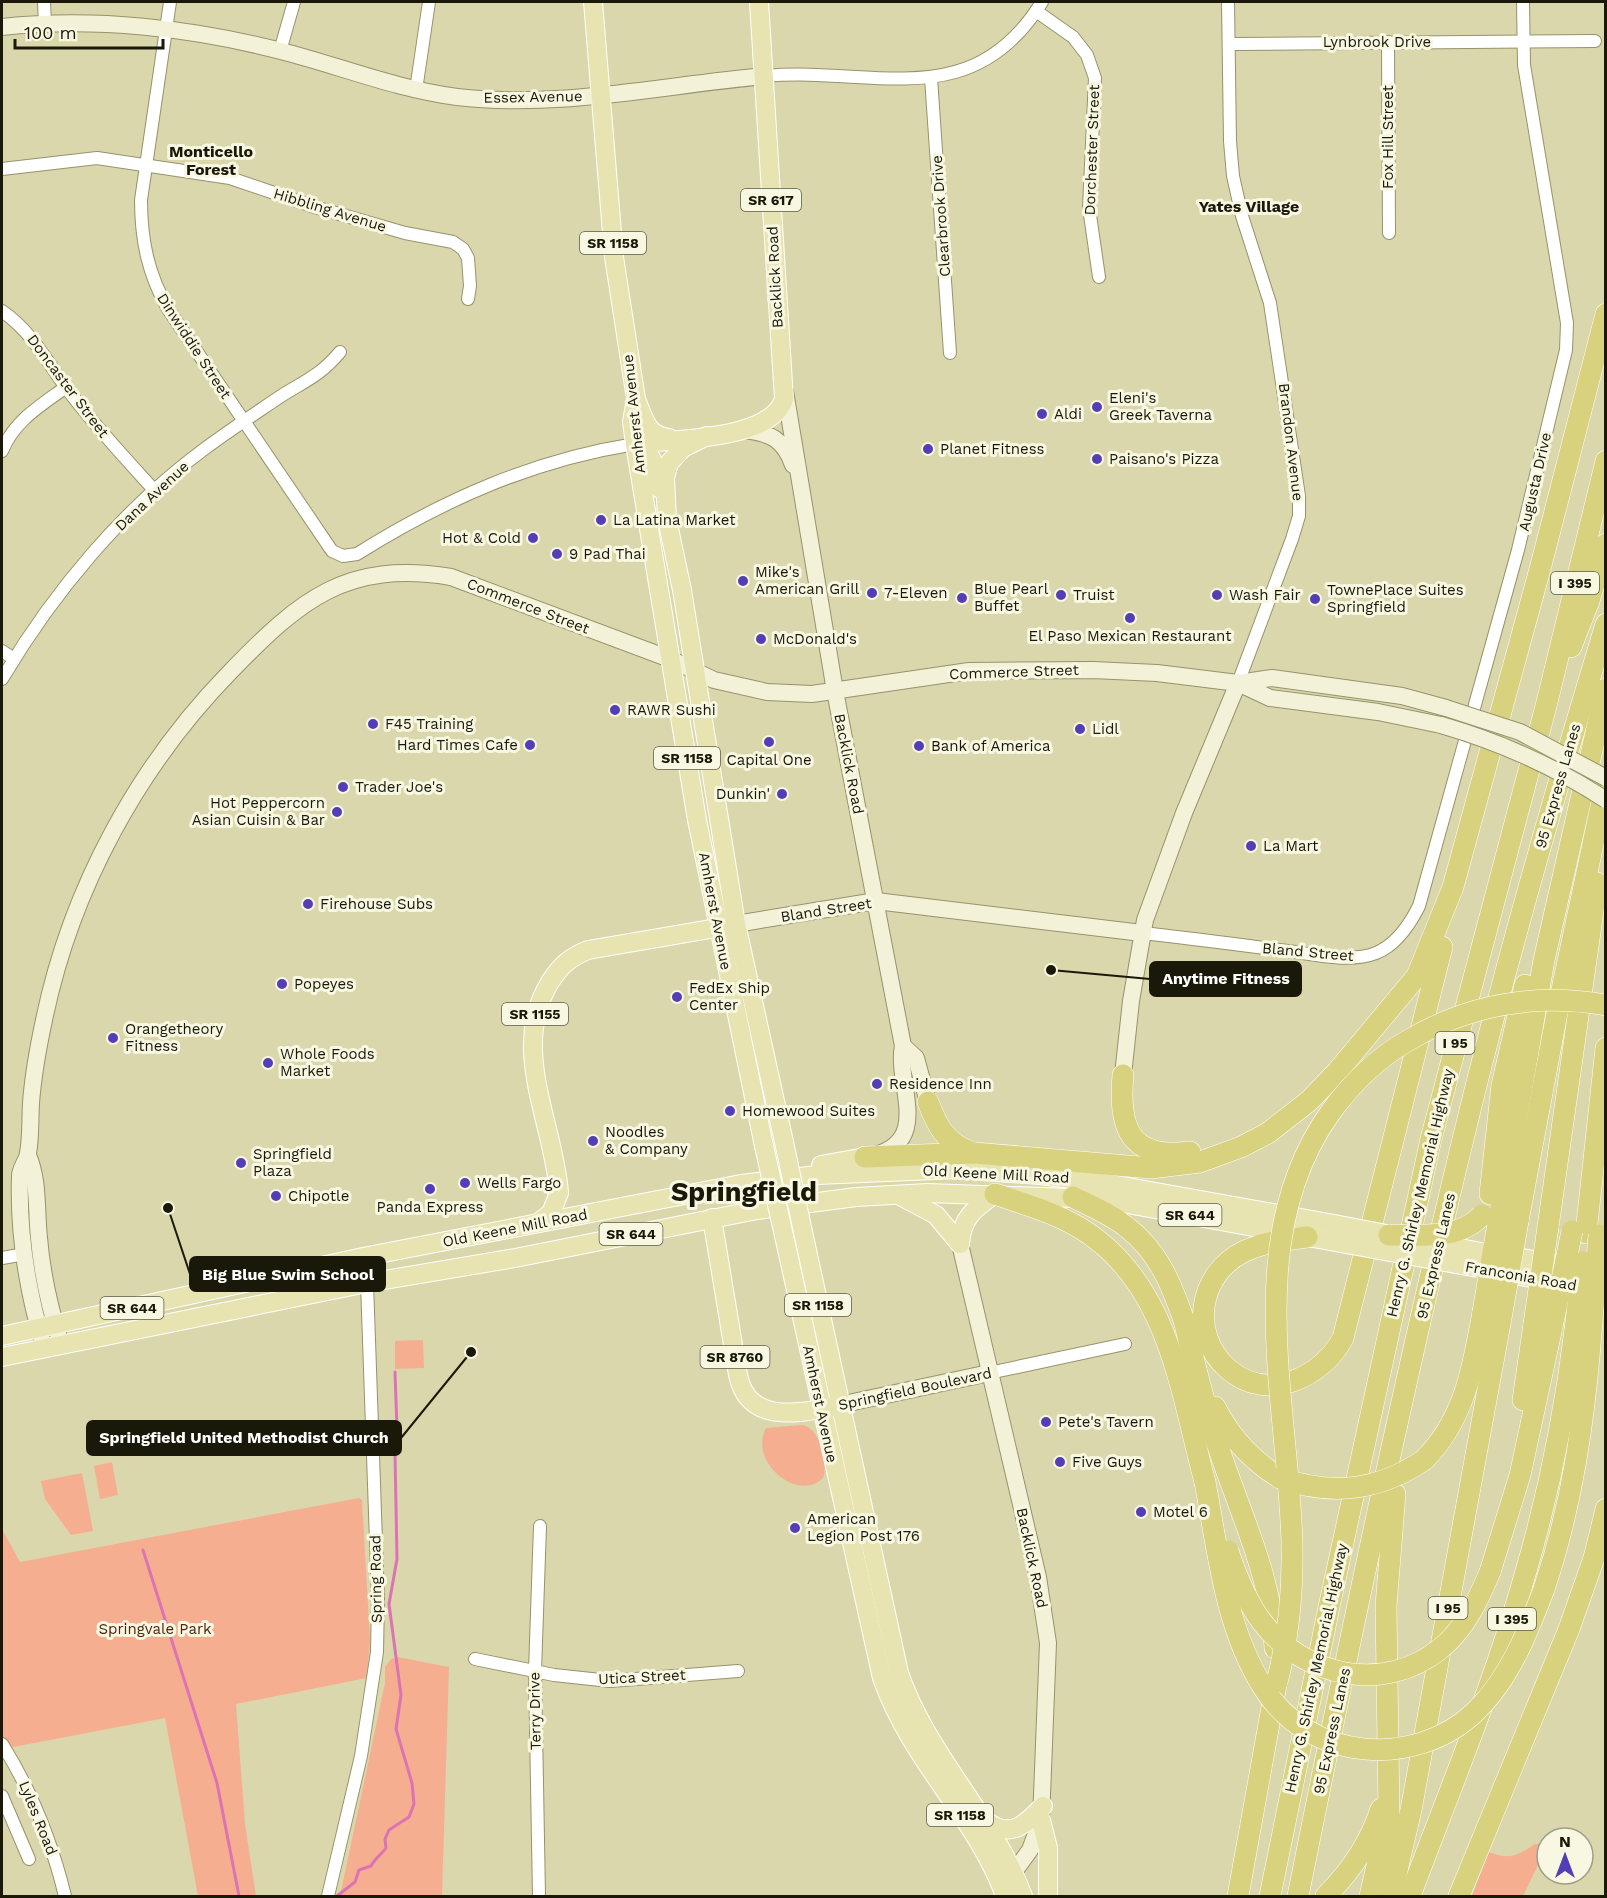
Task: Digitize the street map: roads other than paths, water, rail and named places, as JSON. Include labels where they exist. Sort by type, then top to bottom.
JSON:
[{"type":"highway","points":[[1307,1237],[1256,1246],[1242,1252],[1218,1272],[1210,1283],[1203,1305],[1209,1339],[1222,1363],[1241,1377],[1258,1383],[1276,1384],[1304,1378],[1328,1361],[1343,1338],[1441,950],[1453,888],[1540,569],[1605,314]]},
{"type":"highway","name":"Henry G. Shirley Memorial Highway","points":[[1270,1896],[1329,1606],[1431,1139],[1546,706],[1605,461]]},
{"type":"highway","name":"I 95","points":[[1546,706],[1583,618],[1605,544]]},
{"type":"highway","name":"95 Express Lanes","points":[[1298,1896],[1410,1371],[1477,1084],[1512,948],[1605,624]]},
{"type":"highway","points":[[1389,1235],[1427,1235],[1456,1231],[1500,1218],[1489,1199],[1501,1095],[1517,1019],[1571,836],[1605,689]]},
{"type":"highway","name":"I 95","points":[[1391,1896],[1411,1810],[1492,1315],[1500,1218],[1557,1013],[1605,783]]},
{"type":"highway","points":[[995,1194],[1048,1213],[1079,1228],[1109,1249],[1134,1275],[1161,1326],[1205,1482],[1233,1564],[1257,1615],[1293,1652],[1323,1669],[1338,1673],[1370,1675],[1401,1670],[1427,1658],[1441,1648],[1460,1627],[1480,1596],[1490,1572],[1510,1501],[1520,1476],[1543,1325],[1548,1227],[1605,834]]},
{"type":"highway","points":[[865,1157],[975,1153],[1150,1168],[1200,1162],[1242,1147],[1268,1133],[1309,1101],[1417,976],[1453,888]]},
{"type":"highway","points":[[1238,1896],[1288,1629],[1292,1564],[1278,1330],[1278,1264],[1289,1195],[1308,1148],[1334,1107],[1367,1071],[1401,1044],[1425,1031],[1470,1012],[1509,1002],[1569,1000],[1605,1005]]},
{"type":"highway","name":"I 395","points":[[1410,1896],[1499,1656],[1526,1573],[1556,1450],[1583,1332],[1586,1233],[1605,1048]]},
{"type":"highway","points":[[1123,1075],[1122,1114],[1130,1136],[1137,1144],[1150,1150],[1180,1154],[1220,1147],[1242,1147]]},
{"type":"highway","points":[[928,1102],[946,1138],[955,1146],[975,1153]]},
{"type":"highway","points":[[1543,1325],[1586,1233],[1604,1171],[1599,1106]]},
{"type":"highway","points":[[1073,1197],[1117,1220],[1142,1241],[1166,1275],[1206,1385],[1223,1423],[1253,1459],[1280,1478],[1315,1488],[1348,1490],[1383,1482],[1424,1460],[1444,1439],[1460,1410],[1492,1315]]},
{"type":"highway","points":[[1184,1320],[1218,1447],[1264,1573],[1273,1611],[1277,1682]]},
{"type":"highway","points":[[1205,1482],[1224,1585],[1235,1624],[1254,1671],[1267,1693],[1303,1728],[1335,1743],[1363,1749],[1394,1750],[1427,1742],[1460,1724],[1476,1711],[1511,1663],[1544,1589],[1562,1534],[1575,1471],[1583,1332]]},
{"type":"highway","points":[[1370,1896],[1389,1814],[1388,1574],[1410,1371]]},
{"type":"highway","points":[[1459,1896],[1569,1629],[1593,1558],[1605,1509]]},
{"type":"highway","points":[[1331,1891],[1354,1866],[1371,1834],[1385,1794],[1390,1768]]},
{"type":"main road","name":"Amherst Avenue","points":[[593,2],[614,258],[636,399],[632,422],[635,444],[669,659],[727,926],[784,1142],[839,1405],[891,1643],[902,1683],[934,1748],[982,1817],[1014,1872]]},
{"type":"main road","name":"Backlick Road","points":[[759,2],[765,76],[777,324],[785,391],[835,691],[903,1046],[900,1059],[908,1107],[906,1127],[895,1144],[886,1151],[865,1157]]},
{"type":"main road","name":"Essex Avenue","points":[[2,27],[45,24],[116,25],[210,35],[280,51],[416,90],[483,99],[525,101],[599,95],[765,76]]},
{"type":"main road","points":[[635,444],[744,430],[774,416],[783,405],[785,391]]},
{"type":"main road","points":[[636,399],[649,430],[662,437],[676,439]]},
{"type":"main road","name":"Backlick Road","points":[[744,430],[777,438],[791,459],[799,480]]},
{"type":"main road","name":"Amherst Avenue","points":[[707,436],[683,448],[669,463],[665,478],[668,519],[694,670],[727,926],[764,1146],[876,1656],[888,1695],[913,1745],[977,1841],[1000,1893]]},
{"type":"main road","points":[[635,444],[646,449],[652,457],[668,519]]},
{"type":"main road","name":"Commerce Street","points":[[52,1346],[25,1254],[20,1172],[28,1155],[31,1101],[44,1018],[72,924],[102,853],[128,803],[170,742],[224,678],[290,613],[316,596],[351,581],[381,574],[424,573],[476,585],[669,659],[714,680],[767,692],[812,694],[946,674],[1000,670],[1136,672],[1238,683],[1272,678],[1402,696],[1520,732],[1605,778]]},
{"type":"main road","name":"Commerce Street","points":[[1238,683],[1270,698],[1389,714],[1441,726],[1494,742],[1533,758],[1605,800]]},
{"type":"main road","name":"Brandon Avenue","points":[[1123,1075],[1142,933],[1184,813],[1238,683]]},
{"type":"main road","name":"Bland Street","points":[[558,1183],[532,1044],[536,1010],[556,971],[568,959],[588,950],[876,902],[1142,933]]},
{"type":"main road","name":"Backlick Road","points":[[903,1046],[916,1058],[928,1102]]},
{"type":"main road","name":"Commerce Street","points":[[28,1155],[35,1173],[42,1266],[47,1299],[47,1327]]},
{"type":"main road","points":[[741,1184],[865,1157]]},
{"type":"main road","name":"Old Keene Mill Road","points":[[2,1336],[363,1257],[741,1184],[882,1171],[1000,1172],[1117,1185],[1332,1233],[1389,1235]]},
{"type":"main road","points":[[558,1183],[566,1199],[572,1205],[603,1211]]},
{"type":"main road","points":[[537,1224],[554,1209],[558,1197],[558,1183]]},
{"type":"main road","points":[[897,1194],[930,1209],[960,1244]]},
{"type":"main road","name":"Old Keene Mill Road","points":[[2,1357],[367,1283],[515,1258],[712,1218],[803,1203],[897,1194],[1073,1197],[1145,1206],[1307,1237],[1332,1233]]},
{"type":"main road","points":[[960,1244],[961,1228],[968,1214],[995,1194]]},
{"type":"main road","name":"Springfield Boulevard","points":[[712,1218],[742,1391],[757,1406],[773,1412],[821,1409],[989,1373]]},
{"type":"main road","name":"Franconia Road","points":[[1332,1233],[1480,1260],[1604,1272]]},
{"type":"main road","name":"Franconia Road","points":[[1389,1235],[1605,1292]]},
{"type":"main road","name":"Backlick Road","points":[[960,1244],[1038,1577],[1046,1626],[1048,1660],[1042,1813],[1035,1841],[1000,1893]]},
{"type":"main road","points":[[982,1817],[998,1828],[1011,1831],[1042,1813],[1048,1848],[1048,1896]]},
{"type":"main road","name":"SR 1158","points":[[1014,1872],[1023,1896]]},
{"type":"street","points":[[44,2],[45,24]]},
{"type":"street","name":"Dinwiddie Street","points":[[170,2],[146,164],[141,225],[145,256],[153,280],[168,309],[332,550],[350,556],[468,492],[498,480],[581,454],[635,444]]},
{"type":"street","points":[[280,51],[294,2]]},
{"type":"street","points":[[416,90],[429,2]]},
{"type":"street","name":"Brandon Avenue","points":[[1228,2],[1230,141],[1233,176],[1242,216],[1270,303],[1299,496],[1299,516],[1294,533],[1238,683]]},
{"type":"street","name":"Augusta Drive","points":[[1391,944],[1415,915],[1428,878],[1518,550],[1563,363],[1567,323],[1554,260],[1524,65],[1523,2]]},
{"type":"street","name":"Essex Avenue","points":[[765,76],[815,74],[931,78],[959,72],[991,57],[1019,33],[1039,6]]},
{"type":"street","name":"Dorchester Street","points":[[1039,6],[1073,37],[1087,55],[1095,78],[1089,208],[1099,277]]},
{"type":"street","name":"Lynbrook Drive","points":[[1230,44],[1595,41]]},
{"type":"street","name":"Fox Hill Street","points":[[1388,42],[1389,233]]},
{"type":"street","name":"Clearbrook Drive","points":[[931,78],[950,353]]},
{"type":"street","name":"Hibbling Avenue","points":[[2,169],[97,158],[231,178],[315,207],[405,233],[453,242],[463,249],[468,258],[470,286],[468,299]]},
{"type":"street","name":"Doncaster Street","points":[[2,311],[37,343],[66,387],[108,440],[155,491]]},
{"type":"street","name":"Dana Avenue","points":[[2,679],[74,575],[155,491],[201,451],[244,421],[323,372],[340,352]]},
{"type":"street","points":[[2,451],[9,435],[21,420],[66,387]]},
{"type":"street","points":[[2,651],[14,659]]},
{"type":"street","name":"Bland Street","points":[[1142,933],[1348,957],[1377,953],[1391,944]]},
{"type":"street","points":[[2,1258],[25,1254]]},
{"type":"street","name":"Spring Road","points":[[328,1896],[361,1756],[377,1652],[378,1599],[367,1283],[363,1257]]},
{"type":"street","name":"Springfield Boulevard","points":[[989,1373],[1125,1344]]},
{"type":"street","name":"Terry Drive","points":[[539,1896],[535,1671],[540,1526]]},
{"type":"street","name":"Utica Street","points":[[475,1659],[535,1671],[610,1681],[738,1671]]},
{"type":"street","name":"Lyles Road","points":[[2,1744],[19,1772],[48,1838],[65,1896]]},
{"type":"street","points":[[2,1796],[29,1858]]},
{"type":"waterway","points":[[395,1372],[397,1429]]},
{"type":"waterway","points":[[337,1896],[355,1882],[359,1870],[371,1866],[386,1848],[385,1839],[389,1830],[409,1817],[414,1804],[412,1783],[396,1729],[401,1695],[389,1604],[397,1559],[395,1453]]},
{"type":"waterway","points":[[143,1550],[217,1783],[239,1896]]},
{"type":"place","name":"Eleni's Greek Taverna","points":[[1097,407]]},
{"type":"place","name":"Aldi","points":[[1042,414]]},
{"type":"place","name":"Planet Fitness","points":[[928,449]]},
{"type":"place","name":"Paisano's Pizza","points":[[1097,459]]},
{"type":"place","name":"La Latina Market","points":[[601,520]]},
{"type":"place","name":"Hot & Cold","points":[[533,538]]},
{"type":"place","name":"9 Pad Thai","points":[[557,554]]},
{"type":"place","name":"Mike's American Grill","points":[[743,581]]},
{"type":"place","name":"7-Eleven","points":[[872,593]]},
{"type":"place","name":"Truist","points":[[1061,595]]},
{"type":"place","name":"Wash Fair","points":[[1217,595]]},
{"type":"place","name":"Blue Pearl Buffet","points":[[962,598]]},
{"type":"place","name":"TownePlace Suites Springfield","points":[[1315,599]]},
{"type":"place","name":"El Paso Mexican Restaurant","points":[[1130,618]]},
{"type":"place","name":"McDonald's","points":[[761,639]]},
{"type":"place","name":"RAWR Sushi","points":[[615,710]]},
{"type":"place","name":"F45 Training","points":[[373,724]]},
{"type":"place","name":"Lidl","points":[[1080,729]]},
{"type":"place","name":"Capital One","points":[[769,742]]},
{"type":"place","name":"Hard Times Cafe","points":[[530,745]]},
{"type":"place","name":"Bank of America","points":[[919,746]]},
{"type":"place","name":"Trader Joe's","points":[[343,787]]},
{"type":"place","name":"Dunkin'","points":[[782,794]]},
{"type":"place","name":"Hot Peppercorn Asian Cuisin & Bar","points":[[337,812]]},
{"type":"place","name":"La Mart","points":[[1251,846]]},
{"type":"place","name":"Firehouse Subs","points":[[308,904]]},
{"type":"place","name":"Anytime Fitness","points":[[1051,970]]},
{"type":"place","name":"Popeyes","points":[[282,984]]},
{"type":"place","name":"FedEx Ship Center","points":[[677,997]]},
{"type":"place","name":"Orangetheory Fitness","points":[[113,1038]]},
{"type":"place","name":"Whole Foods Market","points":[[268,1063]]},
{"type":"place","name":"Residence Inn","points":[[877,1084]]},
{"type":"place","name":"Homewood Suites","points":[[730,1111]]},
{"type":"place","name":"Noodles & Company","points":[[593,1141]]},
{"type":"place","name":"Springfield Plaza","points":[[241,1163]]},
{"type":"place","name":"Wells Fargo","points":[[465,1183]]},
{"type":"place","name":"Panda Express","points":[[430,1189]]},
{"type":"place","name":"Chipotle","points":[[276,1196]]},
{"type":"place","name":"Big Blue Swim School","points":[[168,1208]]},
{"type":"place","name":"Springfield United Methodist Church","points":[[471,1352]]},
{"type":"place","name":"Pete's Tavern","points":[[1046,1422]]},
{"type":"place","name":"Five Guys","points":[[1060,1462]]},
{"type":"place","name":"Motel 6","points":[[1141,1512]]},
{"type":"place","name":"American Legion Post 176","points":[[795,1528]]},
{"type":"district","name":"Monticello Forest","points":[[211,160]]},
{"type":"district","name":"Yates Village","points":[[1249,206]]},
{"type":"district","name":"Springfield","points":[[744,1192]]},
{"type":"park label","name":"Springvale Park","points":[[155,1629]]}]
